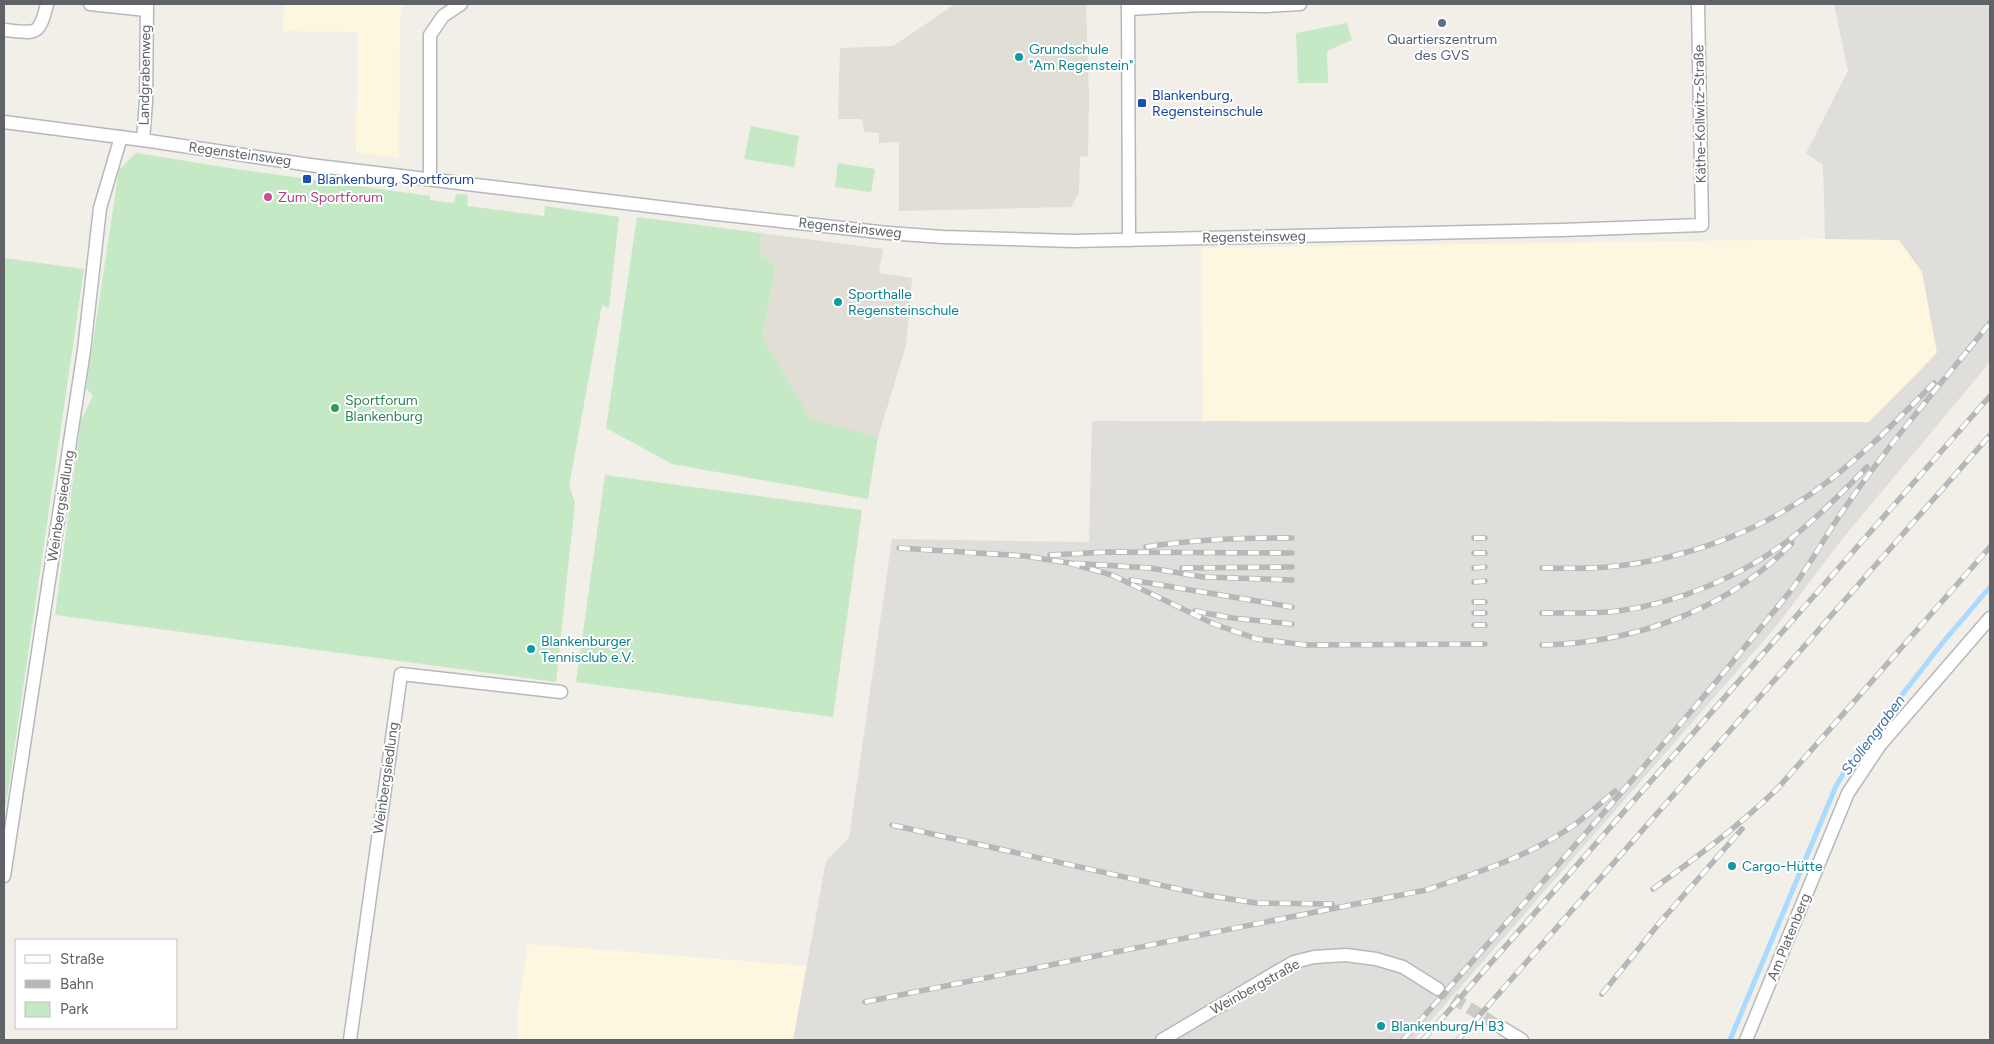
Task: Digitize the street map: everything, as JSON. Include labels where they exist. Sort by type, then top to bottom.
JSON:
[{"type":"street","points":[[4,30],[34,32],[39,29],[43,22],[47,4]]},
{"type":"street","name":"Landgrabenweg","points":[[90,4],[147,7],[146,102],[143,140]]},
{"type":"street","points":[[430,178],[430,35],[443,16],[461,4]]},
{"type":"street","points":[[1129,240],[1128,6],[1266,6],[1300,4]]},
{"type":"street","name":"Käthe-Kollwitz-Straße","points":[[1698,4],[1702,224]]},
{"type":"street","name":"Regensteinsweg","points":[[4,122],[310,164],[888,233],[943,237],[1129,240],[1562,230],[1702,224]]},
{"type":"street","name":"Weinbergsiedlung","points":[[4,876],[81,370],[100,208],[121,137]]},
{"type":"street","name":"Am Platenberg","points":[[1746,1040],[1848,793],[1880,745],[1990,618]]},
{"type":"street","name":"Weinbergsiedlung","points":[[350,1040],[401,674],[561,692]]},
{"type":"street","name":"Weinbergstraße","points":[[1162,1040],[1275,972],[1294,962],[1314,957],[1346,955],[1376,959],[1403,967],[1438,989]]},
{"type":"street","points":[[1502,1028],[1522,1040]]},
{"type":"shaded area","points":[[284,4],[402,4],[400,25],[399,158],[356,152],[358,32],[283,31]]},
{"type":"shaded area","points":[[955,4],[1086,4],[1089,98],[1088,156],[1080,157],[1079,192],[1071,207],[899,211],[899,142],[879,143],[879,133],[864,132],[862,119],[838,119],[840,48],[893,46]]},
{"type":"shaded area","points":[[1834,4],[1990,4],[1990,362],[1843,538],[1774,629],[1414,1040],[793,1040],[826,861],[849,838],[892,539],[1089,542],[1092,421],[1869,422],[1937,353],[1922,272],[1899,240],[1825,239],[1823,165],[1806,153],[1848,71]]},
{"type":"shaded area","points":[[761,233],[883,249],[879,273],[912,278],[906,346],[878,437],[811,419],[762,337],[776,265],[760,254]]},
{"type":"shaded area","points":[[1825,239],[1899,240],[1922,271],[1937,353],[1869,422],[1203,421],[1201,248]]},
{"type":"shaded area","points":[[528,944],[807,966],[793,1040],[518,1040],[518,1006]]},
{"type":"green space","points":[[1347,23],[1352,40],[1327,51],[1328,83],[1298,83],[1296,33]]},
{"type":"green space","points":[[751,126],[799,136],[794,167],[744,159]]},
{"type":"green space","name":"Sportforum Blankenburg","points":[[136,153],[430,196],[430,200],[454,203],[456,194],[468,195],[467,206],[544,216],[545,206],[619,217],[609,308],[602,305],[569,486],[575,502],[556,682],[55,615],[81,420],[93,396],[86,388],[119,170]]},
{"type":"green space","points":[[838,163],[875,169],[871,192],[835,187]]},
{"type":"green space","points":[[637,217],[761,233],[760,254],[776,265],[762,337],[811,419],[878,437],[868,499],[672,464],[606,428]]},
{"type":"green space","points":[[4,258],[84,269],[6,806],[4,806]]},
{"type":"green space","points":[[605,475],[862,510],[833,717],[576,682]]},
{"type":"waterway","name":"Stollengraben","points":[[1730,1040],[1836,786],[1852,759],[1944,641],[1990,587]]},
{"type":"tunnel","points":[[1438,989],[1502,1028]]},
{"type":"railway","points":[[1968,350],[1990,323]]},
{"type":"railway","points":[[1403,1040],[1644,767],[1738,656],[1793,587],[1878,462],[1972,345]]},
{"type":"railway","points":[[1542,568],[1599,568],[1637,563],[1696,549],[1754,527],[1807,497],[1845,468],[1884,433],[1934,383]]},
{"type":"railway","points":[[1423,1040],[1990,396]]},
{"type":"railway","points":[[1458,1040],[1990,435]]},
{"type":"railway","points":[[1542,613],[1618,611],[1664,602],[1708,586],[1751,565],[1789,540],[1830,505],[1867,467]]},
{"type":"railway","points":[[1146,547],[1183,542],[1292,538]]},
{"type":"railway","points":[[1474,538],[1485,538]]},
{"type":"railway","points":[[1542,645],[1577,643],[1611,638],[1645,630],[1678,618],[1709,604],[1739,587],[1767,567],[1792,543]]},
{"type":"railway","points":[[1653,889],[1733,828],[1778,788],[1990,547]]},
{"type":"railway","points":[[899,548],[1025,556],[1069,563],[1150,568],[1203,577],[1292,580]]},
{"type":"railway","points":[[1050,555],[1108,552],[1292,553]]},
{"type":"railway","points":[[1474,553],[1485,553]]},
{"type":"railway","points":[[1069,563],[1112,575],[1214,624],[1257,639],[1306,645],[1485,644]]},
{"type":"railway","points":[[1182,568],[1292,567]]},
{"type":"railway","points":[[1474,568],[1485,567]]},
{"type":"railway","points":[[1131,580],[1292,607]]},
{"type":"railway","points":[[1474,582],[1485,581]]},
{"type":"railway","points":[[1474,602],[1485,602]]},
{"type":"railway","points":[[1195,611],[1232,618],[1292,624]]},
{"type":"railway","points":[[1474,613],[1485,613]]},
{"type":"railway","points":[[1474,625],[1485,625]]},
{"type":"railway","points":[[865,1002],[1426,890],[1503,863],[1539,846],[1574,825],[1615,791]]},
{"type":"railway","points":[[892,825],[1205,895],[1256,903],[1332,904]]},
{"type":"railway","points":[[1602,994],[1661,921],[1742,829]]},
{"type":"place","name":"Quartierszentrum des GVS","points":[[1442,23]]},
{"type":"place","name":"Grundschule \"Am Regenstein\"","points":[[1019,57]]},
{"type":"place","name":"Blankenburg, Regensteinschule","points":[[1142,103]]},
{"type":"place","name":"Blankenburg, Sportforum","points":[[307,179]]},
{"type":"place","name":"Zum Sportforum","points":[[268,197]]},
{"type":"place","name":"Sporthalle Regensteinschule","points":[[838,302]]},
{"type":"place","name":"Sportforum Blankenburg","points":[[335,408]]},
{"type":"place","name":"Blankenburger Tennisclub e.V.","points":[[531,649]]},
{"type":"place","name":"Cargo-Hütte","points":[[1732,866]]},
{"type":"place","name":"Blankenburg/H B3","points":[[1381,1026]]}]
